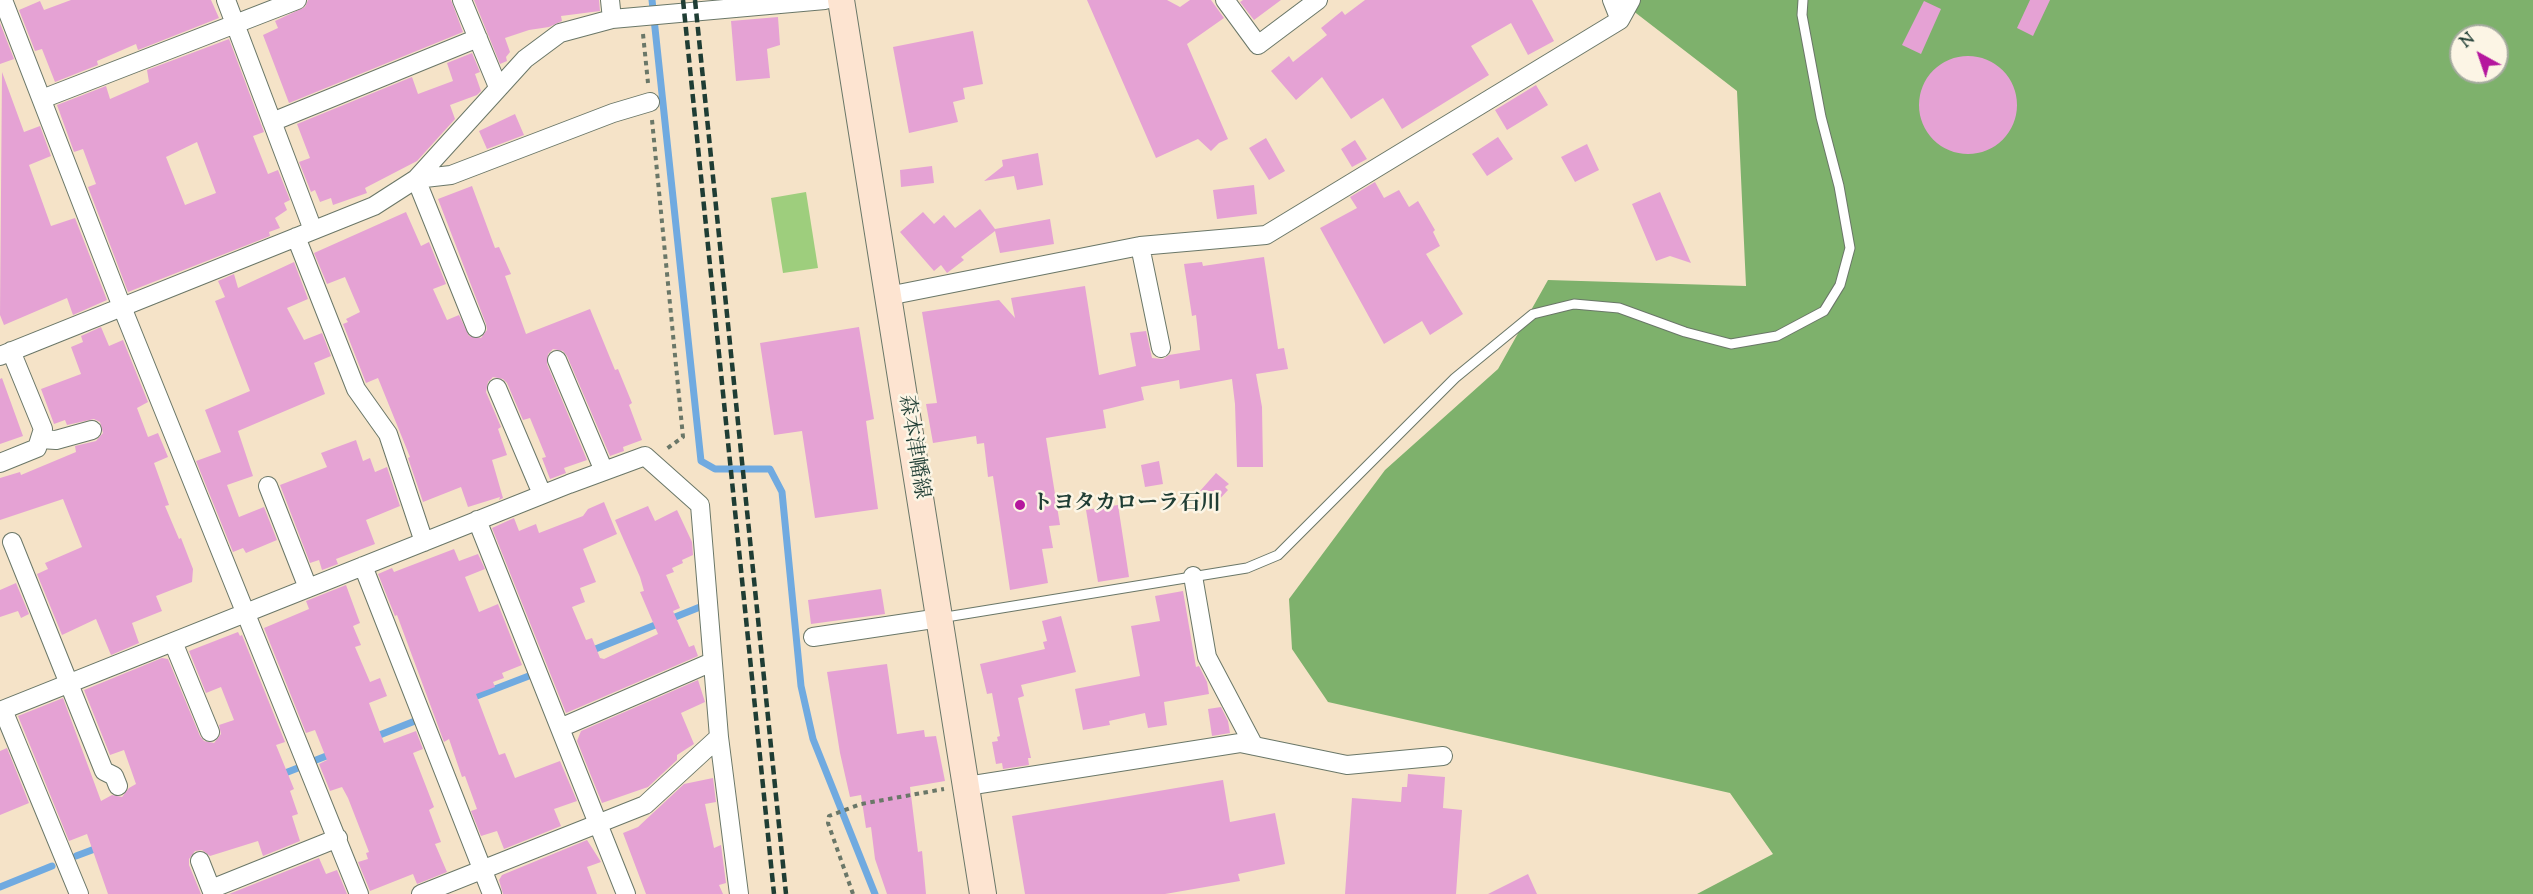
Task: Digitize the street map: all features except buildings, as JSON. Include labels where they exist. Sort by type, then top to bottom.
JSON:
[{"type":"main road","name":"森本津幡線","points":[[841,0],[967,786],[982,894]]},
{"type":"street","points":[[226,0],[272,122],[304,234],[356,389],[388,434],[424,542]]},
{"type":"street","points":[[42,99],[297,0]]},
{"type":"street","points":[[462,0],[498,87]]},
{"type":"street","points":[[610,0],[612,19]]},
{"type":"street","points":[[0,463],[37,448],[43,429],[6,354],[375,206],[416,179],[525,59],[560,33],[612,19],[825,0]]},
{"type":"street","points":[[1225,0],[1258,45],[1318,0]]},
{"type":"street","points":[[1612,0],[1620,21]]},
{"type":"street","points":[[888,296],[1140,246],[1266,235],[1620,21],[1631,0]]},
{"type":"street","points":[[3,1],[122,308],[359,894]]},
{"type":"street","points":[[272,122],[478,38]]},
{"type":"street","points":[[416,179],[451,175],[613,113],[650,102]]},
{"type":"street","points":[[416,179],[476,328]]},
{"type":"street","points":[[1140,246],[1161,348]]},
{"type":"street","points":[[557,360],[603,471]]},
{"type":"street","points":[[497,388],[542,494]]},
{"type":"street","points":[[40,439],[56,440],[92,430]]},
{"type":"street","points":[[79,894],[2,710],[542,494],[645,456],[700,505],[719,738],[739,894]]},
{"type":"street","points":[[268,486],[308,588]]},
{"type":"street","points":[[477,520],[626,894]]},
{"type":"street","points":[[12,542],[104,771],[114,776],[118,786]]},
{"type":"street","points":[[363,566],[492,894]]},
{"type":"street","points":[[1193,576],[1207,657],[1254,746]]},
{"type":"street","points":[[813,637],[940,618]]},
{"type":"street","points":[[173,642],[210,732]]},
{"type":"street","points":[[560,728],[712,662]]},
{"type":"street","points":[[421,894],[645,805],[719,738]]},
{"type":"street","points":[[967,786],[1240,743],[1347,765],[1443,756]]},
{"type":"street","points":[[200,861],[212,892],[338,838]]},
{"type":"lane","points":[[940,618],[1247,568],[1278,555],[1455,378],[1533,314],[1574,304],[1619,308],[1685,332],[1731,344],[1777,336],[1824,311],[1840,285],[1850,248],[1839,186],[1821,117],[1802,15],[1803,0]]},
{"type":"path","points":[[641,17],[683,437],[650,460]]},
{"type":"path","points":[[853,894],[828,823],[829,816],[855,806],[967,786]]},
{"type":"green space","points":[[1619,0],[2533,0],[2533,894],[1697,894],[1773,854],[1730,793],[1328,702],[1292,649],[1289,599],[1385,470],[1498,369],[1548,280],[1746,286],[1737,91]]},
{"type":"green space","points":[[806,192],[818,268],[783,273],[771,198]]},
{"type":"waterway","points":[[652,0],[701,461],[715,469],[770,469],[782,492],[801,686],[813,739],[875,894]]},
{"type":"waterway","points":[[588,652],[700,607]]},
{"type":"waterway","points":[[469,699],[534,674]]},
{"type":"waterway","points":[[372,738],[420,719]]},
{"type":"waterway","points":[[311,762],[334,753]]},
{"type":"waterway","points":[[280,775],[303,766]]},
{"type":"waterway","points":[[76,856],[100,847]]},
{"type":"waterway","points":[[0,887],[52,866]]},
{"type":"railway","points":[[683,0],[774,894]]},
{"type":"railway","points":[[695,0],[786,894]]},
{"type":"place","name":"トヨタカローラ石川","points":[[1020,505]]}]
